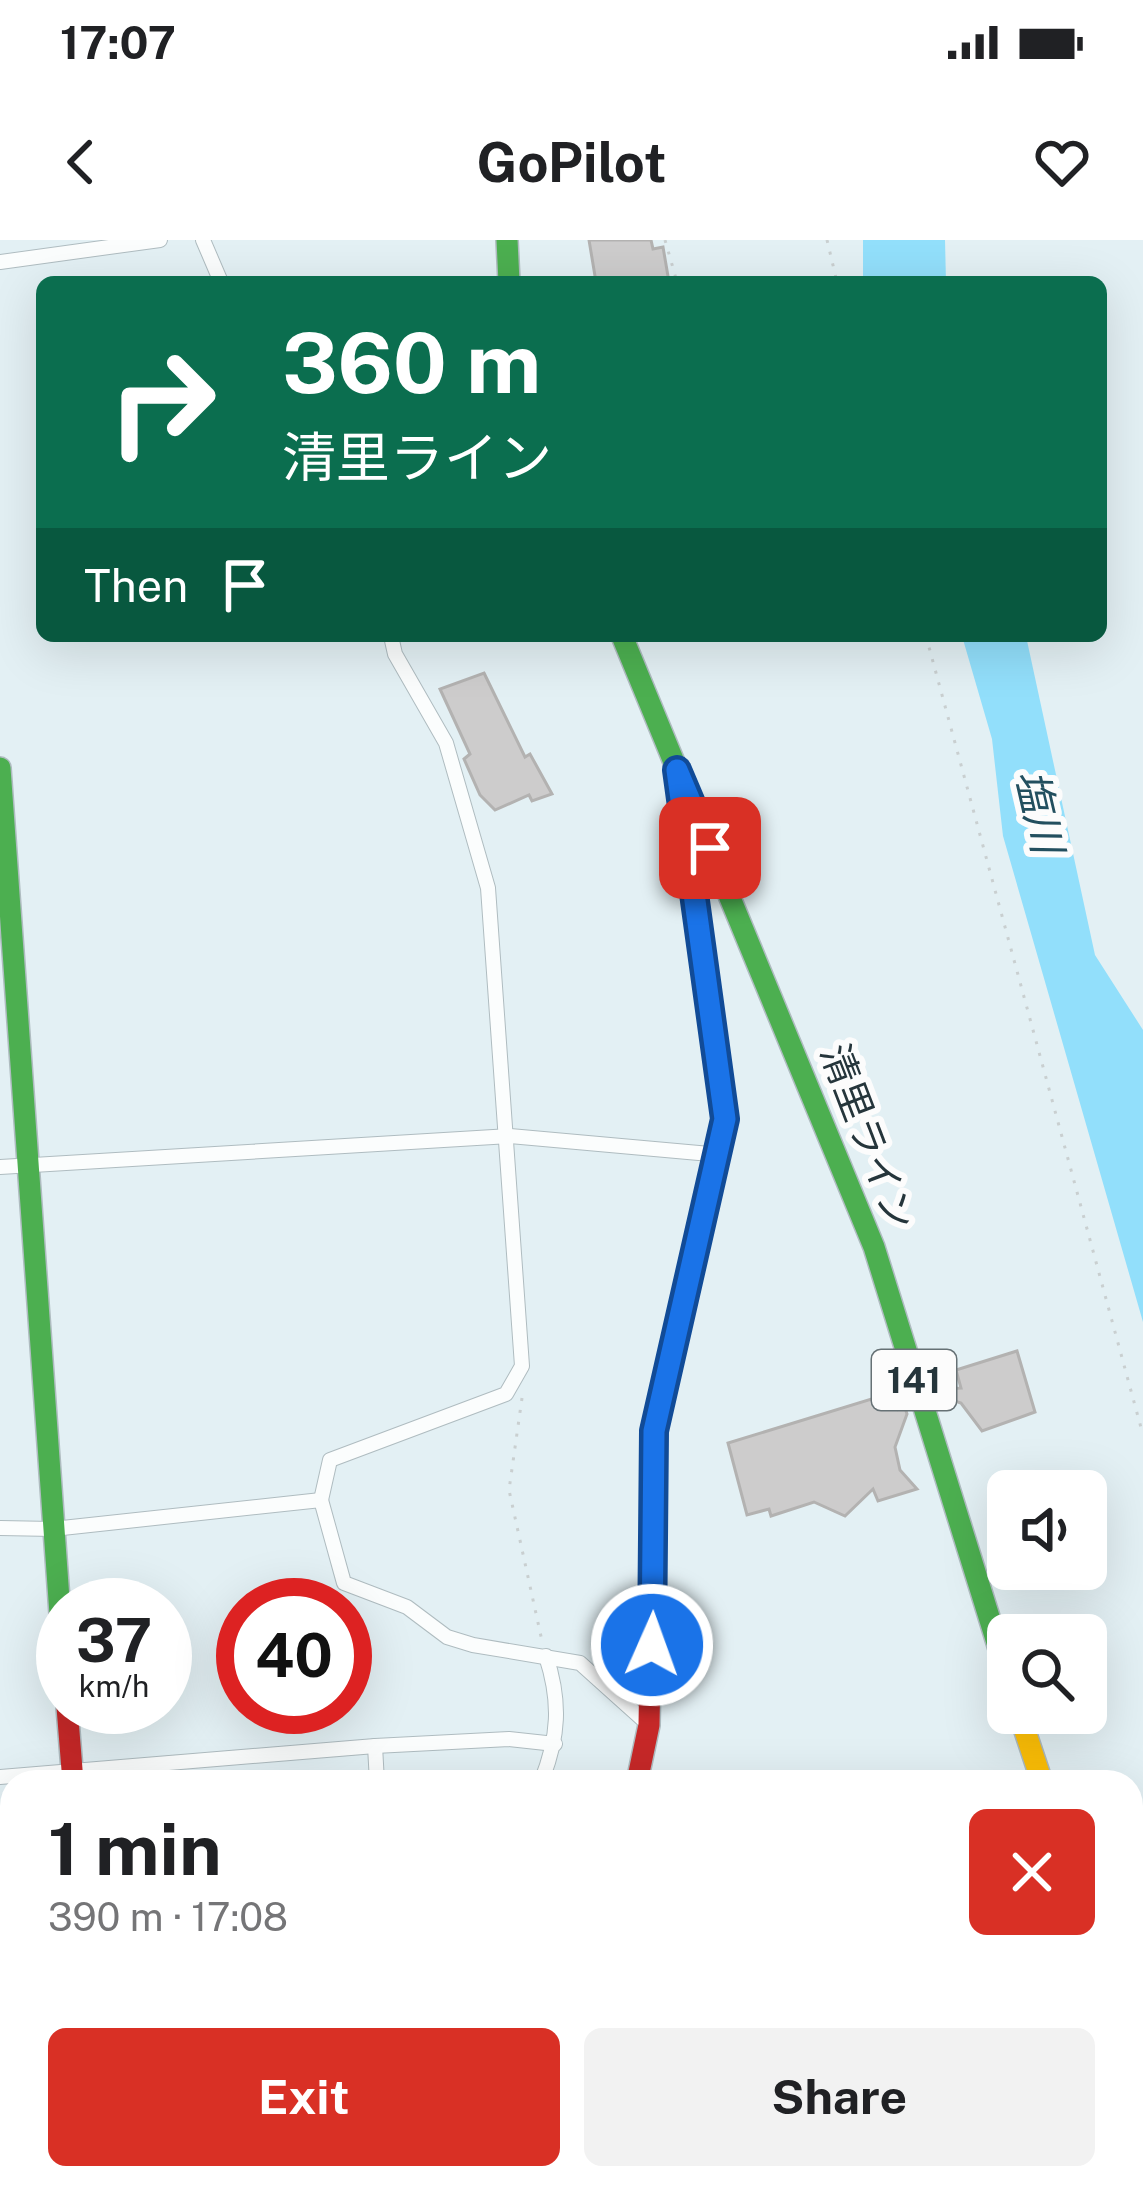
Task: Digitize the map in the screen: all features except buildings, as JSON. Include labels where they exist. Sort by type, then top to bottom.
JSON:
[{"type":"main road","points":[[507,240],[509,276]]},
{"type":"main road","name":"清里ライン","points":[[624,642],[874,1246],[988,1614]]},
{"type":"main road","points":[[0,768],[57,1578]]},
{"type":"main road","points":[[640,1770],[649,1725],[654,1431],[721,1155],[725,1106],[677,770]]},
{"type":"main road","points":[[69,1734],[72,1770]]},
{"type":"main road","points":[[1026,1734],[1038,1770]]},
{"type":"street","points":[[23,240],[25,257]]},
{"type":"street","points":[[0,262],[160,240]]},
{"type":"street","points":[[203,240],[218,276]]},
{"type":"street","points":[[392,642],[446,743],[488,888],[510,1136],[522,1366],[506,1394],[330,1460],[321,1500],[344,1583],[406,1607],[447,1636],[510,1654],[580,1663],[649,1725]]},
{"type":"street","points":[[0,1167],[510,1136],[721,1155]]},
{"type":"street","points":[[0,1528],[53,1529],[321,1500]]},
{"type":"street","points":[[546,1656],[559,1696],[555,1744],[546,1770]]},
{"type":"street","points":[[141,1770],[375,1746],[509,1739],[555,1744]]},
{"type":"street","points":[[375,1746],[376,1770]]},
{"type":"path","points":[[665,240],[675,276]]},
{"type":"path","points":[[827,240],[836,276]]},
{"type":"path","points":[[928,642],[1143,1435]]},
{"type":"path","points":[[522,1366],[521,1420],[509,1490],[546,1656]]},
{"type":"water","points":[[863,240],[945,240],[946,276],[863,276]]},
{"type":"water","name":"塩川","points":[[964,642],[1027,642],[1095,955],[1143,1030],[1143,1322],[1003,836],[992,739]]},
{"type":"traffic: fast","points":[[507,240],[509,276]]},
{"type":"traffic: fast","points":[[624,642],[874,1247],[988,1614]]},
{"type":"traffic: fast","points":[[0,768],[57,1578]]},
{"type":"traffic: fast","points":[[653,1493],[654,1431],[725,1119],[680,794]]},
{"type":"traffic: slow","points":[[1026,1734],[1038,1770]]},
{"type":"traffic: jam","points":[[640,1770],[649,1725],[653,1493]]},
{"type":"traffic: jam","points":[[69,1734],[72,1770]]},
{"type":"route","points":[[652,1645],[654,1431],[721,1155],[725,1119],[677,770],[710,848]]}]
